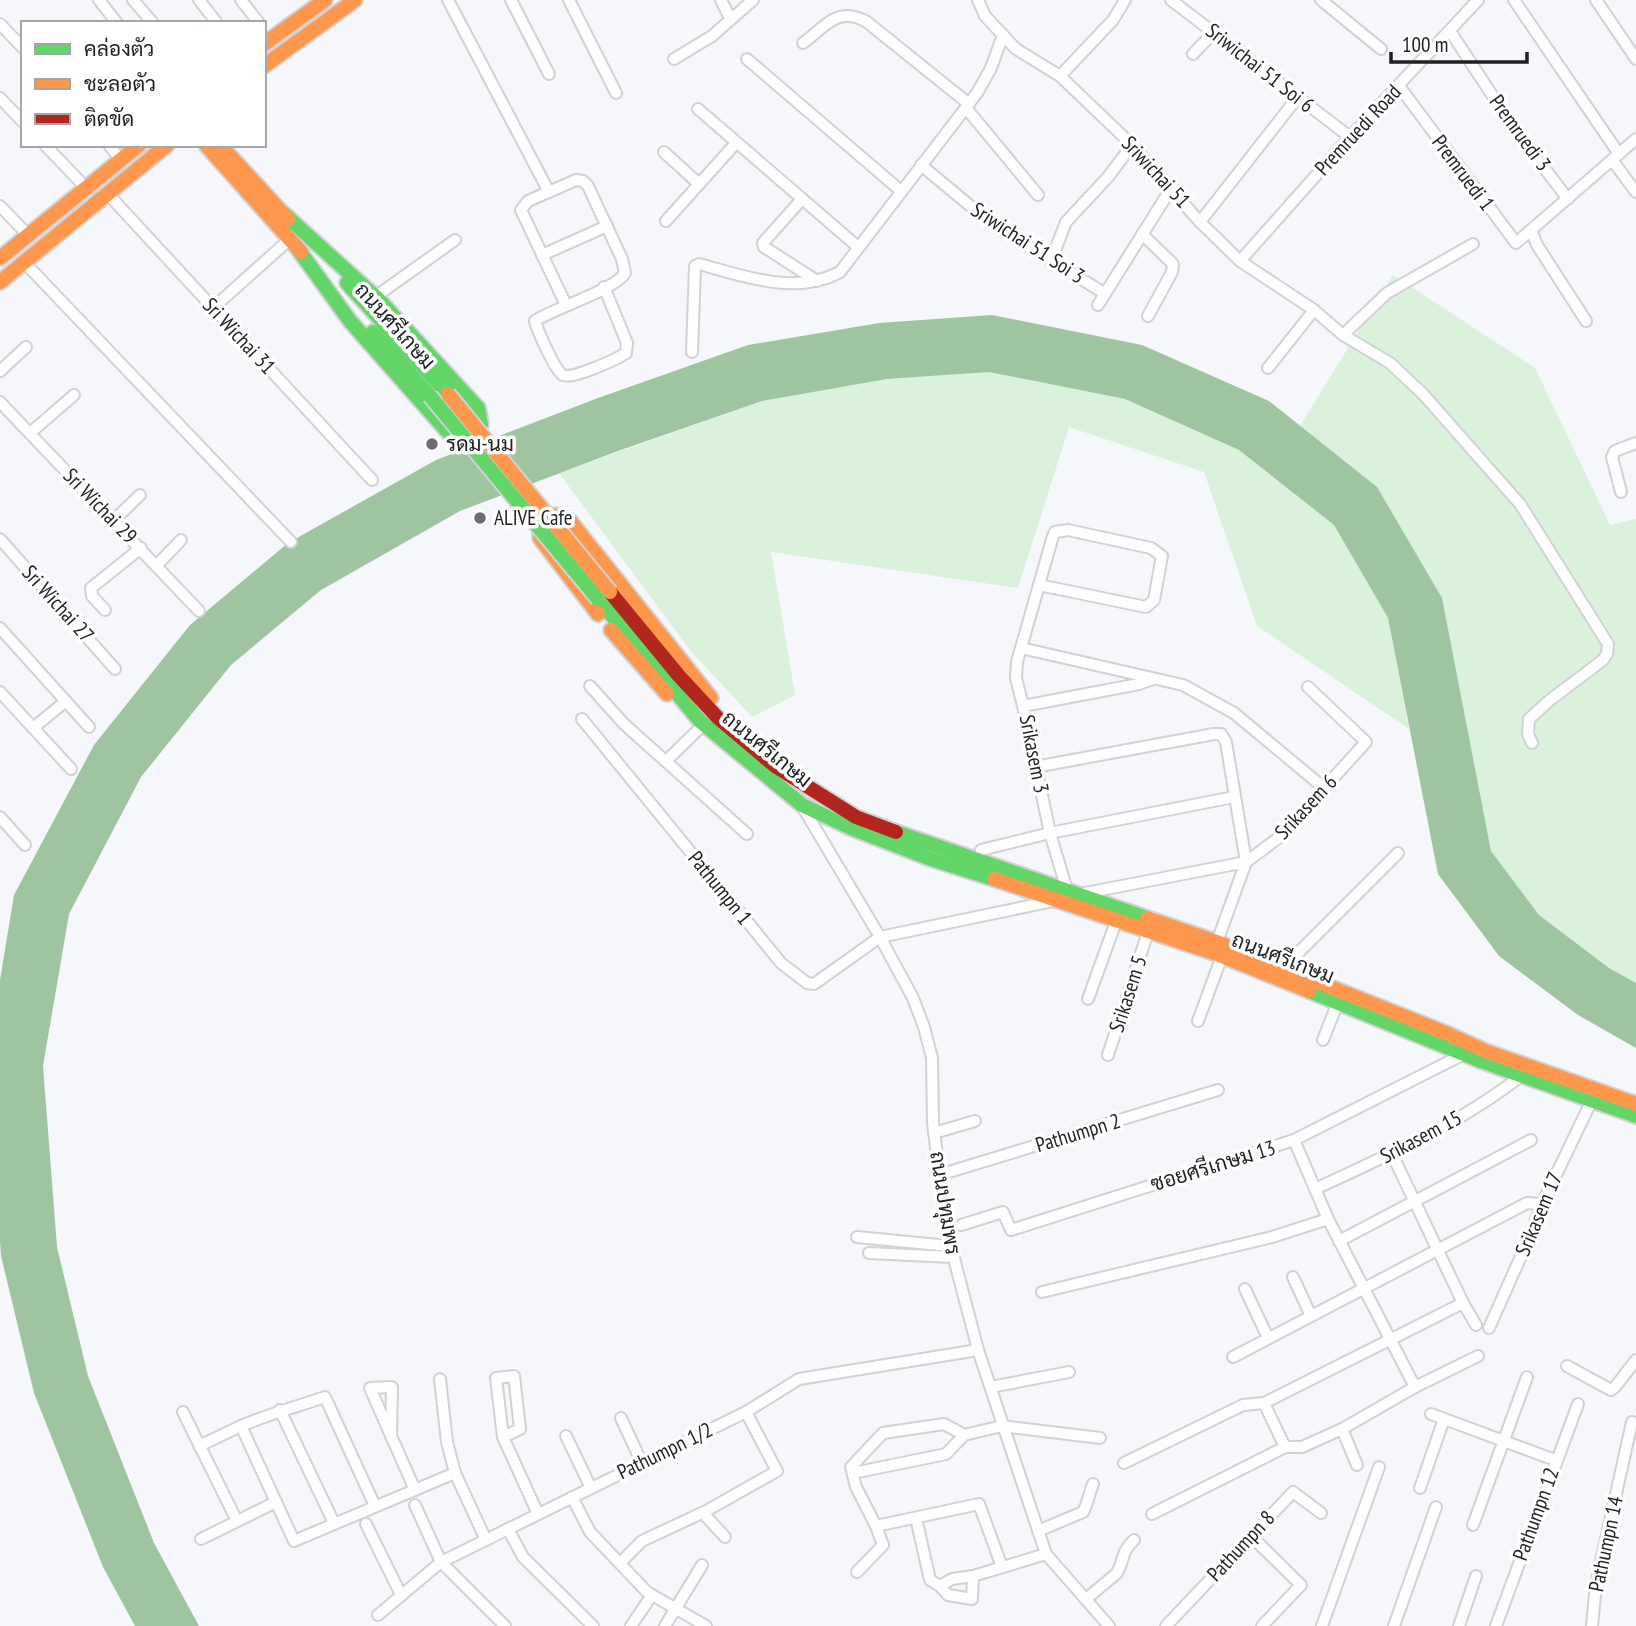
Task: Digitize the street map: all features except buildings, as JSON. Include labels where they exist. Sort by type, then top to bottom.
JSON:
[{"type":"main road","points":[[266,65],[355,0]]},
{"type":"main road","points":[[266,38],[321,1],[330,17]]},
{"type":"main road","points":[[0,258],[138,147]]},
{"type":"main road","points":[[0,282],[165,147]]},
{"type":"main road","points":[[135,171],[175,147]]},
{"type":"main road","points":[[200,147],[247,183]]},
{"type":"main road","name":"ถนนศรีเกษม","points":[[208,147],[283,213],[448,394],[702,722],[802,805],[851,828],[931,859],[1069,895],[1148,932],[1220,949],[1464,1054],[1636,1116]]},
{"type":"main road","points":[[224,147],[247,183]]},
{"type":"main road","name":"ถนนศรีเกษม","points":[[247,183],[292,242],[604,596],[718,718],[775,766],[856,817],[1220,949],[1283,968],[1485,1051],[1636,1104]]},
{"type":"main road","points":[[283,213],[375,297],[478,408],[482,425],[479,431],[470,439],[458,439],[448,432],[350,321],[292,242]]},
{"type":"main road","points":[[12,248],[24,262]]},
{"type":"main road","points":[[702,722],[650,678],[542,543],[539,527],[550,516],[561,515],[570,521],[723,713],[775,766]]},
{"type":"street","points":[[99,0],[115,21]]},
{"type":"street","points":[[132,0],[151,21]]},
{"type":"street","points":[[199,0],[215,21]]},
{"type":"street","points":[[241,0],[257,21]]},
{"type":"street","points":[[448,0],[549,192]]},
{"type":"street","points":[[512,0],[549,74]]},
{"type":"street","points":[[569,0],[616,93]]},
{"type":"street","points":[[722,0],[730,18]]},
{"type":"street","points":[[674,59],[712,36],[753,0]]},
{"type":"street","name":"Sriwichai 51","points":[[978,0],[985,16],[1016,49],[1060,76],[1132,145],[1172,187],[1200,222],[1240,261],[1314,310],[1343,335],[1390,363],[1423,394],[1520,504],[1608,644],[1603,660],[1529,719],[1528,734],[1532,743]]},
{"type":"street","points":[[1060,76],[1113,20],[1125,0]]},
{"type":"street","name":"Sriwichai 51 Soi 6","points":[[1171,0],[1350,137]]},
{"type":"street","points":[[1321,0],[1381,49]]},
{"type":"street","name":"Premruedi Road","points":[[1240,261],[1350,137],[1478,0]]},
{"type":"street","points":[[1514,0],[1636,192]]},
{"type":"street","points":[[1597,0],[1636,59]]},
{"type":"street","points":[[803,43],[846,14],[867,22],[967,106],[1038,195]]},
{"type":"street","points":[[0,24],[21,46]]},
{"type":"street","name":"Premruedi 3","points":[[1450,31],[1515,130],[1569,199]]},
{"type":"street","points":[[1193,54],[1214,32]]},
{"type":"street","points":[[692,352],[693,272],[697,265],[763,280],[801,284],[840,272],[967,106],[987,74],[1003,35]]},
{"type":"street","points":[[747,59],[901,191]]},
{"type":"street","name":"Premruedi 1","points":[[1399,86],[1516,243],[1531,230]]},
{"type":"street","points":[[0,98],[21,120]]},
{"type":"street","points":[[1200,222],[1297,98]]},
{"type":"street","points":[[698,109],[858,247]]},
{"type":"street","points":[[1586,321],[1537,245],[1531,230],[1636,139]]},
{"type":"street","points":[[666,221],[736,143]]},
{"type":"street","points":[[1051,261],[1066,222],[1108,177],[1132,145]]},
{"type":"street","points":[[47,147],[86,188]]},
{"type":"street","points":[[111,147],[121,160]]},
{"type":"street","points":[[664,152],[699,184]]},
{"type":"street","name":"Sriwichai 51 Soi 3","points":[[921,165],[992,224],[1104,293]]},
{"type":"street","points":[[566,305],[522,210],[528,201],[576,180],[583,181],[607,226],[622,259],[625,273],[619,280],[604,287],[566,305],[539,318],[535,323],[559,372],[569,377],[624,355],[628,348],[604,287]]},
{"type":"street","name":"Sriwichai 51 Soi 3","points":[[1098,305],[1172,187]]},
{"type":"street","name":"Sri Wichai 31","points":[[107,193],[372,480]]},
{"type":"street","points":[[802,199],[763,243],[764,247],[817,281]]},
{"type":"street","points":[[0,206],[28,235]]},
{"type":"street","points":[[542,255],[607,226]]},
{"type":"street","points":[[1142,234],[1173,264],[1172,272],[1148,316]]},
{"type":"street","points":[[375,297],[455,240]]},
{"type":"street","points":[[213,308],[292,242]]},
{"type":"street","points":[[1343,335],[1387,293],[1473,244]]},
{"type":"street","points":[[24,262],[291,542]]},
{"type":"street","points":[[1268,368],[1314,310]]},
{"type":"street","points":[[0,371],[26,347]]},
{"type":"street","points":[[30,433],[74,395]]},
{"type":"street","name":"Sri Wichai 29","points":[[0,402],[199,611]]},
{"type":"street","points":[[1621,492],[1612,457],[1615,451],[1636,443]]},
{"type":"street","points":[[114,520],[140,495]]},
{"type":"street","points":[[1023,706],[1016,678],[1021,648],[1039,585],[1053,536],[1059,530],[1151,548],[1162,556],[1154,600],[1146,607],[1039,585]]},
{"type":"street","name":"Sri Wichai 27","points":[[0,540],[115,668]]},
{"type":"street","points":[[157,565],[181,540]]},
{"type":"street","points":[[105,610],[92,596],[91,588],[141,548]]},
{"type":"street","points":[[0,628],[89,727]]},
{"type":"street","points":[[1021,648],[1183,685],[1234,713],[1324,788]]},
{"type":"street","name":"Srikasem 3","points":[[1069,895],[1050,833],[1023,706],[1139,684],[1155,678]]},
{"type":"street","points":[[590,686],[625,724],[747,834]]},
{"type":"street","name":"Srikasem 6","points":[[1246,862],[1281,836],[1366,742],[1308,687]]},
{"type":"street","points":[[0,692],[71,769]]},
{"type":"street","points":[[33,728],[66,701]]},
{"type":"street","name":"Pathumpn 1","points":[[582,719],[781,963],[807,983],[814,984],[880,937]]},
{"type":"street","points":[[667,760],[702,722]]},
{"type":"street","points":[[1035,767],[1221,734],[1225,737],[1246,862],[1198,1021]]},
{"type":"street","points":[[981,849],[1234,797]]},
{"type":"street","name":"ถนนปทุมพร","points":[[802,805],[880,937],[924,1027],[932,1058],[934,1133],[951,1251],[978,1350],[1046,1554],[1108,1625]]},
{"type":"street","points":[[0,817],[26,845]]},
{"type":"street","points":[[1283,968],[1398,853]]},
{"type":"street","points":[[880,937],[1069,895],[1246,862]]},
{"type":"street","points":[[1088,999],[1117,919]]},
{"type":"street","name":"Srikasem 5","points":[[1108,1055],[1148,932]]},
{"type":"street","points":[[1323,1040],[1338,1002]]},
{"type":"street","name":"ซอยศรีเกษม 13","points":[[961,1225],[1003,1212],[1011,1230],[1294,1140],[1464,1054]]},
{"type":"street","name":"Srikasem 15","points":[[1315,1189],[1392,1154],[1490,1100],[1522,1075]]},
{"type":"street","name":"Pathumpn 2","points":[[939,1175],[1218,1090]]},
{"type":"street","name":"Srikasem 17","points":[[1489,1328],[1527,1245],[1542,1204],[1592,1100]]},
{"type":"street","points":[[934,1133],[975,1121]]},
{"type":"street","points":[[1294,1140],[1328,1219],[1415,1387]]},
{"type":"street","points":[[1339,1241],[1531,1140]]},
{"type":"street","points":[[1392,1154],[1476,1325]]},
{"type":"street","points":[[1233,1357],[1527,1203],[1542,1204]]},
{"type":"street","points":[[1042,1292],[1272,1237],[1328,1219]]},
{"type":"street","points":[[857,1237],[951,1251]]},
{"type":"street","points":[[869,1253],[951,1251]]},
{"type":"street","points":[[1293,1277],[1311,1316]]},
{"type":"street","points":[[1245,1289],[1268,1338]]},
{"type":"street","points":[[1124,1463],[1243,1405],[1264,1403],[1463,1303]]},
{"type":"street","name":"Pathumpn 1/2","points":[[378,1615],[441,1562],[747,1412],[799,1379],[978,1350]]},
{"type":"street","points":[[1152,1514],[1285,1447],[1302,1447],[1342,1429],[1415,1387],[1478,1356]]},
{"type":"street","points":[[1567,1366],[1611,1390],[1636,1360]]},
{"type":"street","points":[[991,1387],[1069,1372]]},
{"type":"street","points":[[503,1437],[520,1429],[513,1376],[496,1378],[503,1437],[538,1514]]},
{"type":"street","points":[[1473,1525],[1527,1377]]},
{"type":"street","points":[[440,1380],[447,1442],[455,1473],[486,1540]]},
{"type":"street","points":[[199,1446],[280,1410],[325,1397],[375,1506]]},
{"type":"street","points":[[1264,1403],[1285,1447]]},
{"type":"street","name":"Pathumpn 12","points":[[1496,1626],[1555,1460],[1578,1404]]},
{"type":"street","points":[[280,1410],[334,1522]]},
{"type":"street","points":[[183,1412],[237,1521]]},
{"type":"street","points":[[620,1563],[642,1542],[703,1513],[777,1471],[747,1412]]},
{"type":"street","points":[[1431,1414],[1555,1460]]},
{"type":"street","points":[[621,1418],[642,1463]]},
{"type":"street","points":[[1420,1488],[1444,1419]]},
{"type":"street","name":"Pathumpn 14","points":[[1592,1626],[1596,1584],[1632,1422]]},
{"type":"street","points":[[857,1572],[883,1545],[856,1487],[851,1467],[883,1433],[944,1424],[964,1435]]},
{"type":"street","points":[[241,1426],[294,1541],[455,1473]]},
{"type":"street","points":[[853,1473],[946,1454],[964,1435],[1002,1426],[1100,1438]]},
{"type":"street","points":[[1342,1429],[1357,1465]]},
{"type":"street","points":[[566,1436],[591,1488]]},
{"type":"street","points":[[391,1437],[415,1490]]},
{"type":"street","points":[[1322,1626],[1379,1467]]},
{"type":"street","points":[[1038,1531],[1083,1512],[1093,1484]]},
{"type":"street","name":"Pathumpn 8","points":[[1166,1626],[1293,1492],[1321,1513]]},
{"type":"street","points":[[572,1497],[590,1532],[652,1595],[706,1626]]},
{"type":"street","points":[[201,1539],[276,1502]]},
{"type":"street","points":[[876,1526],[979,1504],[1002,1567]]},
{"type":"street","points":[[415,1505],[441,1562],[505,1626]]},
{"type":"street","points":[[1394,1626],[1436,1507]]},
{"type":"street","points":[[703,1513],[725,1537]]},
{"type":"street","points":[[916,1518],[929,1580],[940,1586],[948,1595],[972,1600],[973,1576]]},
{"type":"street","points":[[366,1524],[401,1595]]},
{"type":"street","points":[[508,1529],[523,1557],[579,1622],[593,1626]]},
{"type":"street","points":[[1251,1536],[1301,1585],[1262,1626]]},
{"type":"street","points":[[1086,1599],[1116,1574],[1122,1555],[1134,1540]]},
{"type":"street","points":[[940,1586],[952,1579],[973,1576],[1046,1554]]},
{"type":"street","points":[[665,1626],[702,1565]]},
{"type":"street","points":[[1459,1626],[1476,1576]]},
{"type":"street","points":[[631,1626],[652,1595]]},
{"type":"shaded area","points":[[1393,275],[1535,368],[1610,525],[1636,519],[1636,983],[1609,968],[1539,915],[1491,851],[1465,719],[1300,426]]},
{"type":"shaded area","points":[[992,315],[1142,345],[1269,401],[1377,487],[1442,598],[1491,851],[1539,915],[1609,968],[1636,983],[1636,1048],[1578,1015],[1499,956],[1438,874],[1388,618],[1334,525],[1239,450],[1125,399],[989,372],[887,379],[762,401],[618,451],[460,511],[321,590],[231,665],[141,777],[69,914],[43,1066],[57,1247],[88,1376],[154,1543],[199,1626],[135,1626],[103,1567],[34,1393],[0,1242],[0,980],[14,895],[94,745],[190,625],[288,543],[436,460],[598,398],[748,345],[879,323]]},
{"type":"shaded area","points":[[989,372],[1125,399],[1239,450],[1334,525],[1388,618],[1409,729],[1257,626],[1204,472],[1069,427],[1018,588],[771,552],[795,695],[752,717],[690,650],[559,473],[762,401],[886,379]]},
{"type":"traffic: fast","points":[[283,213],[380,301],[478,408],[481,424],[475,435],[462,439],[448,432],[350,321],[295,245]]},
{"type":"traffic: fast","points":[[347,283],[448,394]]},
{"type":"traffic: fast","points":[[373,332],[430,396]]},
{"type":"traffic: fast","points":[[430,396],[598,599]]},
{"type":"traffic: fast","points":[[598,599],[700,721],[802,805],[851,828],[931,859],[994,879]]},
{"type":"traffic: fast","points":[[896,832],[1147,918]]},
{"type":"traffic: fast","points":[[1309,991],[1481,1061],[1636,1116]]},
{"type":"traffic: slow","points":[[266,43],[325,0]]},
{"type":"traffic: slow","points":[[266,65],[355,0]]},
{"type":"traffic: slow","points":[[0,258],[137,147]]},
{"type":"traffic: slow","points":[[0,282],[165,147]]},
{"type":"traffic: slow","points":[[208,147],[301,252]]},
{"type":"traffic: slow","points":[[222,147],[288,219]]},
{"type":"traffic: slow","points":[[448,394],[610,592]]},
{"type":"traffic: slow","points":[[598,614],[540,538],[541,522],[548,517],[559,516],[570,521],[711,698]]},
{"type":"traffic: slow","points":[[611,630],[667,694]]},
{"type":"traffic: slow","points":[[994,879],[1217,954],[1309,991]]},
{"type":"traffic: slow","points":[[1147,918],[1217,942],[1485,1051],[1636,1104]]},
{"type":"traffic: jam","points":[[610,592],[679,676],[718,718],[775,766],[856,817],[896,832]]},
{"type":"place","name":"รดม-นม","points":[[432,444]]},
{"type":"place","name":"ALIVE Cafe","points":[[480,518]]}]
